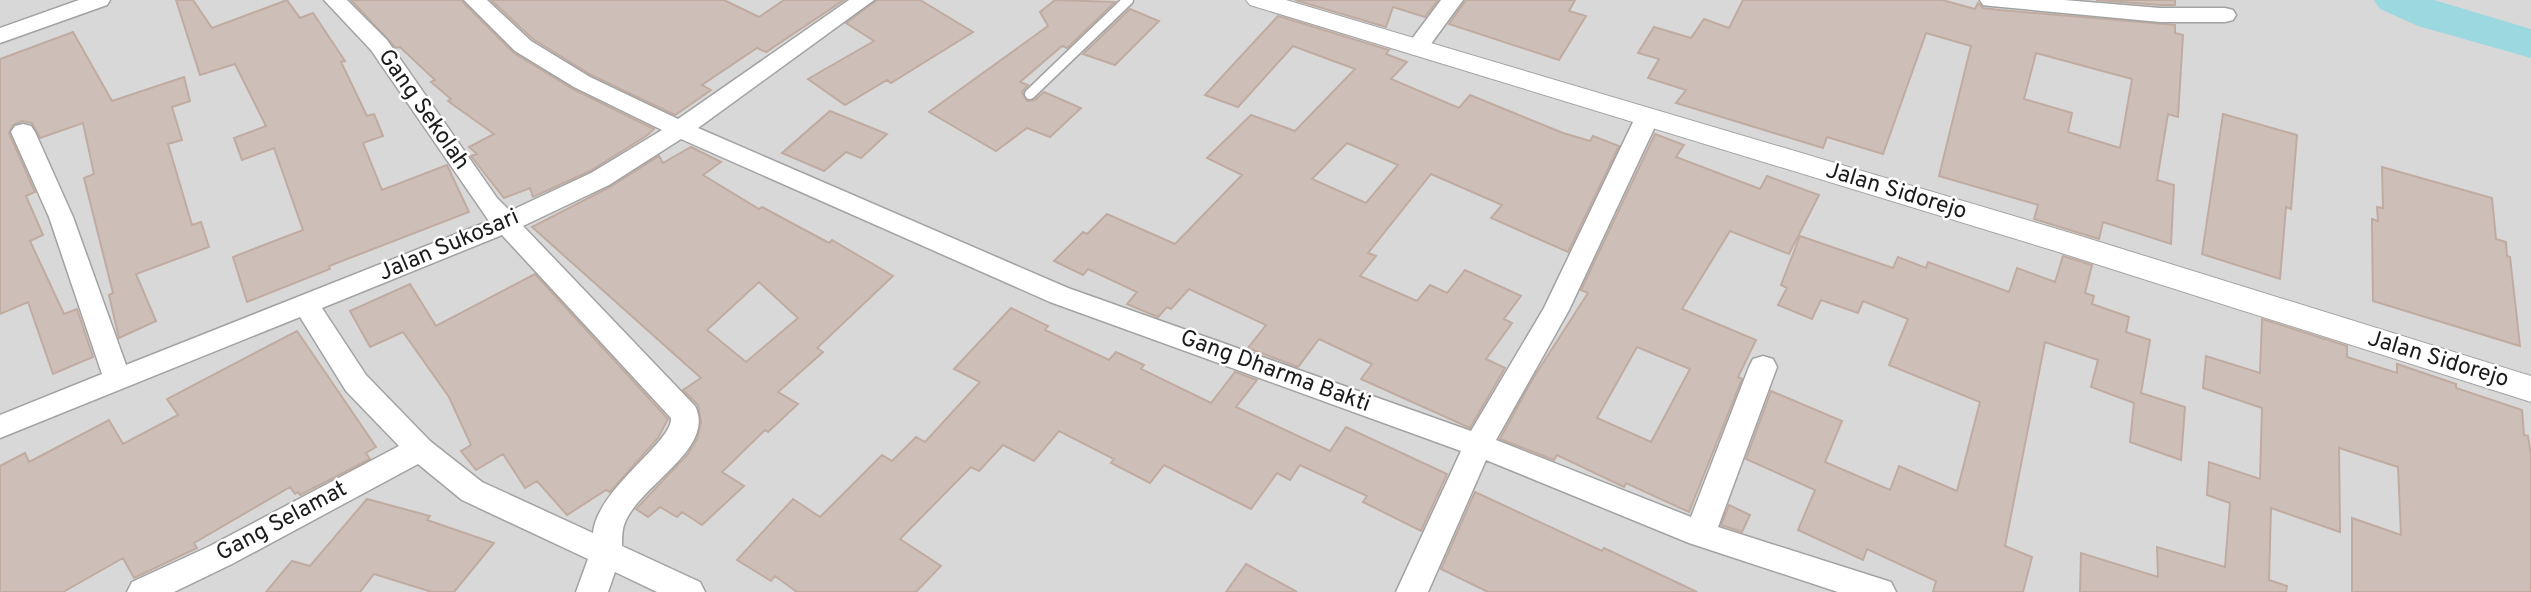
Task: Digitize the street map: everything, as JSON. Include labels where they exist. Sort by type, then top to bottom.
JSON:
[{"type":"street","points":[[0,36],[99,0]]},
{"type":"street","name":"Gang Sekolah","points":[[335,0],[379,45],[488,204],[685,414],[687,423],[682,437],[637,482],[608,521],[606,552]]},
{"type":"street","name":"Gang Dharma Bakti","points":[[475,0],[523,46],[549,63],[680,128],[1059,295],[1478,445],[1700,534],[1880,592]]},
{"type":"street","name":"Jalan Sukosari","points":[[0,427],[505,224],[600,179],[680,128],[863,0]]},
{"type":"street","name":"Jalan Sidorejo","points":[[1259,0],[2050,239],[2531,389]]},
{"type":"street","points":[[1417,47],[1452,0]]},
{"type":"street","points":[[1991,0],[2033,1],[2160,15],[2225,15]]},
{"type":"street","points":[[1412,592],[1478,445],[1556,310],[1647,118]]},
{"type":"street","points":[[23,132],[61,217],[118,380]]},
{"type":"street","points":[[306,305],[356,383],[420,449],[472,491],[689,592]]},
{"type":"street","points":[[1700,534],[1763,367]]},
{"type":"street","name":"Gang Selamat","points":[[143,592],[420,449]]},
{"type":"street","points":[[592,592],[606,552]]},
{"type":"lane","points":[[1030,94],[1128,0]]},
{"type":"shaded area","points":[[0,0],[2531,0],[2531,592],[0,592]]},
{"type":"building","points":[[176,0],[193,0],[212,28],[287,0],[300,18],[313,13],[345,61],[341,62],[367,116],[374,114],[383,136],[363,143],[382,190],[447,165],[469,212],[329,266],[330,269],[247,302],[233,257],[303,230],[274,148],[242,160],[234,138],[266,126],[235,64],[200,75]]},
{"type":"building","points":[[351,0],[461,0],[514,53],[573,89],[654,129],[590,171],[533,197],[530,188],[504,198],[471,156],[477,154],[469,147],[494,134],[448,101],[451,99],[431,82],[435,80],[400,47],[396,48]]},
{"type":"building","points":[[491,0],[724,0],[759,17],[784,0],[844,0],[766,52],[757,48],[702,85],[711,90],[675,115],[591,75],[533,39]]},
{"type":"building","points":[[877,0],[920,0],[973,32],[891,83],[887,80],[845,105],[808,79],[874,41],[846,23]]},
{"type":"building","points":[[1055,0],[1115,2],[1067,48],[1062,46],[1020,82],[1028,85],[1022,92],[1027,101],[1035,100],[1044,92],[1081,108],[1050,137],[1027,128],[996,151],[929,112],[1048,26],[1040,12]]},
{"type":"building","points":[[1295,0],[1438,0],[1425,17],[1393,7],[1386,27]]},
{"type":"building","points":[[1466,0],[1575,0],[1569,11],[1586,16],[1559,60],[1449,24]]},
{"type":"building","points":[[1743,0],[1942,0],[1975,9],[1978,3],[1983,8],[2000,10],[2175,25],[2175,33],[2183,35],[2178,117],[2168,114],[2157,180],[2174,185],[2171,244],[2103,222],[2099,239],[2034,219],[2038,205],[1939,176],[1971,46],[1926,33],[1883,154],[1827,137],[1823,148],[1676,103],[1686,90],[1648,78],[1659,59],[1638,53],[1654,27],[1691,38],[1704,19],[1729,28]],"holes":[[[2036,53],[2132,79],[2120,148],[2068,132],[2072,113],[2024,99]]]},
{"type":"building","points":[[2096,0],[2175,0],[2175,5],[2160,5]]},
{"type":"building","points":[[1130,9],[1159,21],[1115,65],[1083,54]]},
{"type":"building","points":[[1278,16],[1389,50],[1386,54],[1407,62],[1391,79],[1459,108],[1470,95],[1563,133],[1590,141],[1593,136],[1619,146],[1568,252],[1491,218],[1502,205],[1431,174],[1368,253],[1376,256],[1360,276],[1417,301],[1430,285],[1447,293],[1465,270],[1521,296],[1504,319],[1512,323],[1486,359],[1505,368],[1470,428],[1361,379],[1372,364],[1319,339],[1298,367],[1248,348],[1266,325],[1189,289],[1171,309],[1167,307],[1158,317],[1127,304],[1137,292],[1088,269],[1083,275],[1054,261],[1083,232],[1087,234],[1107,214],[1175,244],[1242,175],[1207,158],[1251,115],[1295,131],[1355,69],[1293,46],[1238,107],[1205,95]],"holes":[[[1347,143],[1398,165],[1366,203],[1312,179]]]},
{"type":"building","points":[[73,32],[112,101],[184,77],[190,101],[172,107],[182,140],[168,144],[192,225],[201,222],[209,247],[136,274],[156,321],[119,338],[109,295],[113,293],[84,178],[94,174],[83,123],[40,138],[32,123],[22,121],[13,125],[9,133],[35,192],[26,196],[43,235],[30,241],[64,314],[77,309],[93,357],[53,374],[28,302],[0,314],[0,59]]},
{"type":"building","points":[[830,111],[887,134],[861,158],[846,152],[824,171],[782,153]]},
{"type":"building","points":[[2223,114],[2297,135],[2291,209],[2286,207],[2280,279],[2202,254]]},
{"type":"building","points":[[1655,134],[1684,145],[1676,157],[1760,189],[1767,176],[1819,195],[1789,254],[1730,231],[1682,309],[1756,340],[1738,377],[1742,379],[1689,512],[1626,483],[1624,487],[1557,455],[1554,460],[1500,439],[1532,380],[1588,293],[1581,290]],"holes":[[[1637,347],[1690,369],[1651,442],[1597,418]]]},
{"type":"building","points":[[691,147],[721,162],[703,175],[759,209],[762,207],[829,243],[832,240],[893,276],[817,348],[823,352],[778,392],[798,404],[768,432],[765,430],[722,472],[744,486],[702,525],[682,512],[677,517],[660,507],[648,517],[636,509],[688,454],[697,439],[701,422],[698,405],[683,390],[701,378],[532,227],[610,187],[659,156],[663,163]],"holes":[[[759,282],[798,318],[746,362],[707,330]]]},
{"type":"building","points":[[2382,167],[2492,198],[2496,239],[2506,242],[2507,256],[2510,257],[2520,346],[2373,301],[2372,219],[2378,221],[2377,207],[2383,208]]},
{"type":"building","points":[[1800,236],[1893,268],[1898,257],[1926,268],[1928,262],[2009,292],[2017,268],[2055,282],[2063,256],[2092,265],[2085,293],[2094,296],[2092,304],[2129,317],[2126,332],[2150,340],[2141,393],[2185,407],[2181,460],[2130,442],[2134,403],[2091,387],[2098,360],[2045,342],[2005,546],[2032,557],[2023,592],[1933,592],[1936,581],[1867,549],[1863,560],[1798,530],[1815,490],[1746,459],[1771,391],[1842,421],[1825,462],[1890,490],[1899,466],[1957,491],[1980,402],[1889,365],[1908,319],[1863,301],[1858,313],[1821,300],[1812,319],[1778,305],[1787,288],[1781,285]]},
{"type":"building","points":[[535,274],[668,419],[658,438],[610,492],[606,490],[567,515],[537,481],[525,488],[503,454],[476,470],[461,451],[471,445],[449,397],[403,332],[370,347],[350,311],[410,284],[436,326]]},
{"type":"building","points":[[1011,308],[1048,326],[1045,330],[1109,360],[1116,352],[1144,365],[1141,369],[1211,403],[1235,372],[1257,380],[1236,407],[1330,451],[1346,427],[1447,474],[1421,531],[1363,502],[1367,496],[1300,465],[1290,480],[1277,473],[1251,509],[1164,465],[1150,483],[1111,463],[1114,459],[1059,431],[1034,461],[1003,445],[979,471],[971,467],[900,539],[941,566],[916,592],[797,592],[775,576],[771,581],[737,560],[793,499],[820,517],[882,455],[892,461],[916,437],[925,442],[980,382],[954,369]]},
{"type":"building","points":[[2262,319],[2347,346],[2347,357],[2397,373],[2397,364],[2456,384],[2456,388],[2522,410],[2524,435],[2528,436],[2531,455],[2531,592],[2352,592],[2352,518],[2401,535],[2398,467],[2339,448],[2340,532],[2271,508],[2269,580],[2287,586],[2286,592],[2080,592],[2081,553],[2158,577],[2157,547],[2225,567],[2230,503],[2207,495],[2209,462],[2260,479],[2262,408],[2203,388],[2206,356],[2260,373]]},
{"type":"building","points":[[297,331],[376,447],[366,453],[370,459],[300,495],[298,492],[295,494],[290,487],[194,543],[197,548],[134,578],[123,558],[63,592],[0,592],[0,466],[25,453],[29,462],[109,420],[123,444],[178,415],[167,399]]},
{"type":"building","points":[[1475,492],[1697,592],[1488,592],[1441,569]]},
{"type":"building","points":[[367,499],[430,516],[427,520],[494,543],[454,592],[432,592],[374,574],[360,592],[266,592],[292,561],[310,566]]},
{"type":"building","points":[[1729,505],[1750,515],[1742,532],[1721,525]]},
{"type":"building","points":[[1246,564],[1297,592],[1226,592]]},
{"type":"waterway","points":[[2396,0],[2434,16],[2531,44]]}]
